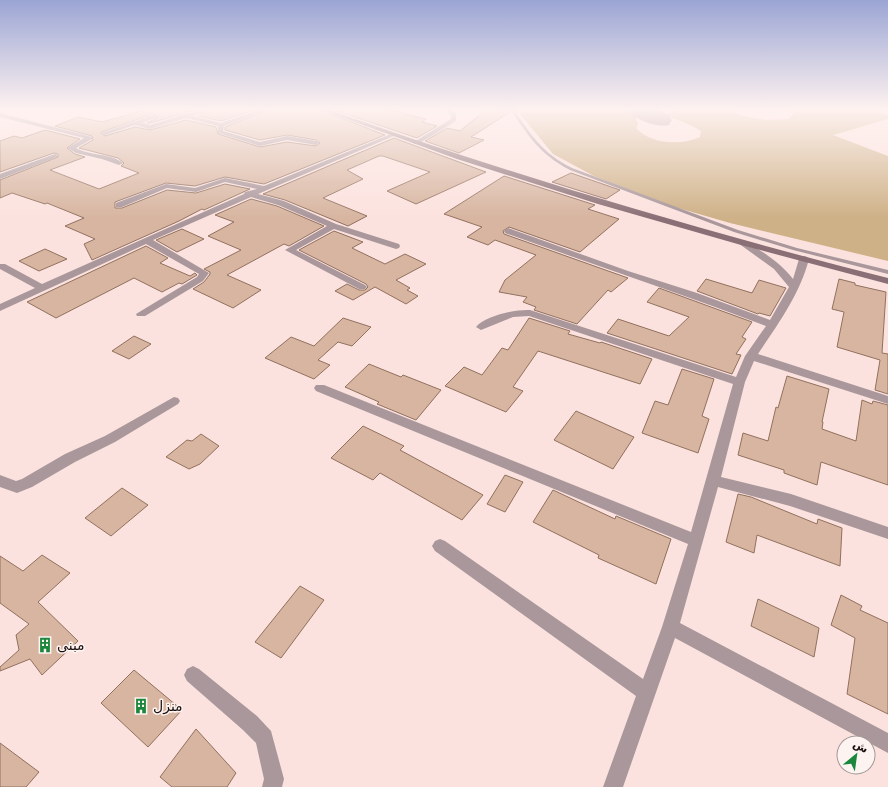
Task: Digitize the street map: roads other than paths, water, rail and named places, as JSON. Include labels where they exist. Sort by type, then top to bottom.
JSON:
[{"type":"main road","points":[[421,145],[559,189],[742,243],[888,281]]},
{"type":"street","points":[[77,145],[71,148],[80,153],[91,156],[100,156],[119,163]]},
{"type":"street","points":[[0,308],[248,194],[368,145]]},
{"type":"street","points":[[0,177],[55,156]]},
{"type":"street","points":[[119,205],[166,186],[196,190],[225,180],[263,188]]},
{"type":"street","points":[[248,194],[281,203],[333,226],[396,246]]},
{"type":"street","points":[[333,226],[289,250],[362,287]]},
{"type":"street","points":[[508,231],[625,273],[693,295],[772,325]]},
{"type":"street","points":[[141,314],[204,276],[204,273],[146,240]]},
{"type":"street","points":[[742,243],[771,260],[780,268],[794,288]]},
{"type":"street","points":[[613,787],[670,627],[696,541],[739,382],[751,356],[794,288],[804,260]]},
{"type":"street","points":[[2,266],[42,288]]},
{"type":"street","points":[[481,327],[513,314],[524,312],[530,313],[739,382]]},
{"type":"street","points":[[751,356],[888,400]]},
{"type":"street","points":[[320,388],[696,541]]},
{"type":"street","points":[[0,480],[17,487],[27,483],[70,458],[110,439],[174,401]]},
{"type":"street","points":[[713,480],[791,500],[888,533]]},
{"type":"street","points":[[440,546],[646,692]]},
{"type":"street","points":[[670,627],[888,743]]},
{"type":"street","points":[[193,675],[250,723],[264,738],[274,779],[272,787]]},
{"type":"lane","points":[[538,145],[554,161],[571,169],[736,231],[888,272]]},
{"type":"place","name":"مبنى","points":[[45,645]]},
{"type":"place","name":"منزل","points":[[141,706]]}]
